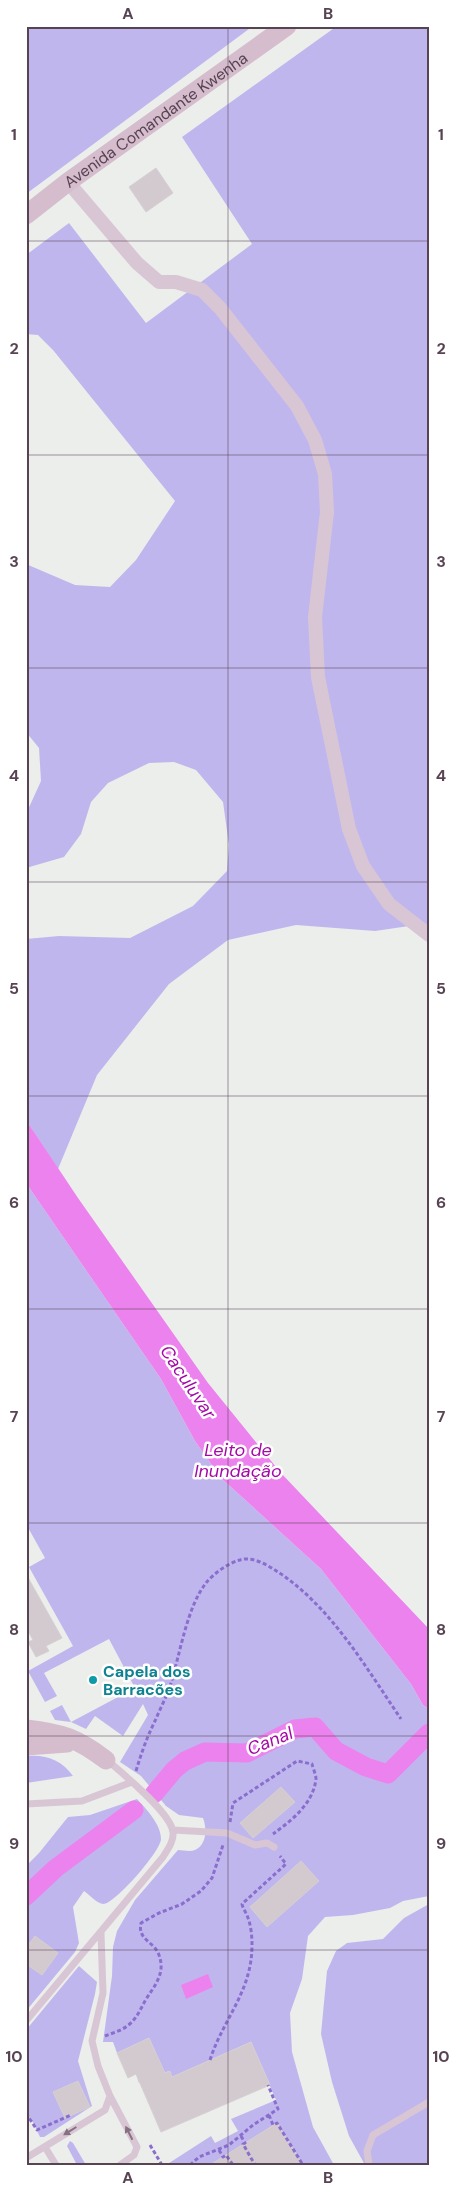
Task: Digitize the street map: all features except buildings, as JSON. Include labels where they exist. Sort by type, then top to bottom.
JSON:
[{"type":"main road","name":"Avenida Comandante Kwenha","points":[[26,214],[287,26]]},
{"type":"main road","points":[[26,1729],[58,1733],[84,1743],[106,1760]]},
{"type":"main road","points":[[26,1746],[58,1742],[84,1743]]},
{"type":"street","points":[[68,182],[137,263],[159,282],[176,282],[202,290],[220,308],[296,406],[315,440],[325,474],[327,512],[314,617],[318,677],[349,829],[363,866],[389,904],[429,935]]},
{"type":"lane","points":[[26,2021],[163,1857],[173,1840],[173,1830],[163,1814],[132,1782],[106,1760]]},
{"type":"lane","points":[[26,1804],[82,1801],[132,1782]]},
{"type":"lane","points":[[173,1830],[226,1833],[255,1845],[266,1843],[274,1847]]},
{"type":"lane","points":[[101,1933],[103,1993],[92,2041],[98,2066],[110,2096],[137,2147],[134,2155],[120,2165]]},
{"type":"lane","points":[[26,2158],[105,2110],[110,2096]]},
{"type":"lane","points":[[369,2165],[367,2151],[373,2135],[429,2102]]},
{"type":"lane","points":[[45,2147],[56,2165]]},
{"type":"path","points":[[132,1782],[146,1741],[171,1684],[182,1643],[195,1605],[205,1584],[221,1570],[240,1559],[260,1561],[291,1581],[322,1609],[366,1667],[401,1719]]},
{"type":"path","points":[[104,2036],[127,2026],[139,2014],[157,1986],[161,1967],[159,1953],[145,1941],[140,1928],[141,1923],[159,1913],[182,1904],[201,1891],[212,1878],[233,1803],[298,1761],[312,1764],[316,1778],[308,1800],[297,1817],[268,1838],[286,1864],[242,1904],[250,1925],[252,1945],[250,1969],[242,1996],[215,2044],[210,2060]]},
{"type":"path","points":[[190,2165],[199,2157],[219,2150],[241,2136],[253,2124],[278,2109],[268,2085]]},
{"type":"path","points":[[26,2113],[37,2130],[73,2114]]},
{"type":"path","points":[[269,2115],[274,2125],[277,2123],[303,2165]]},
{"type":"path","points":[[241,2136],[245,2143],[243,2144],[255,2165]]},
{"type":"path","points":[[145,2138],[162,2165]]},
{"type":"path","points":[[219,2150],[223,2157],[226,2155],[233,2165]]},
{"type":"shaded area","points":[[26,26],[253,26],[26,194]]},
{"type":"shaded area","points":[[337,26],[429,26],[429,935],[416,925],[375,931],[296,925],[228,940],[169,984],[97,1075],[58,1169],[26,1120],[26,939],[59,936],[130,938],[193,906],[227,871],[229,845],[223,802],[196,770],[174,762],[149,763],[108,783],[91,802],[81,834],[64,857],[26,868],[26,814],[41,781],[39,748],[26,732],[26,564],[75,585],[110,587],[136,560],[175,501],[53,350],[38,335],[26,334],[26,255],[69,223],[146,323],[252,244],[182,137]]},
{"type":"shaded area","points":[[26,1183],[161,1379],[195,1441],[221,1478],[321,1569],[411,1684],[423,1705],[429,1709],[429,1896],[403,1901],[390,1908],[353,1915],[325,1917],[308,1936],[302,1979],[290,2013],[292,2052],[313,2127],[334,2165],[166,2165],[211,2136],[215,2143],[238,2131],[231,2119],[276,2100],[251,2042],[172,2077],[169,2071],[139,2083],[136,2074],[160,2063],[149,2038],[117,2053],[113,2042],[103,2042],[112,1976],[113,1947],[117,1931],[135,1900],[178,1850],[193,1851],[199,1848],[204,1840],[205,1827],[203,1818],[179,1815],[166,1806],[141,1776],[120,1762],[148,1715],[143,1704],[123,1736],[95,1716],[86,1729],[71,1722],[135,1688],[109,1639],[44,1673],[57,1696],[45,1702],[28,1671],[73,1646],[29,1567],[45,1558],[26,1524]]},
{"type":"shaded area","points":[[62,1705],[71,1722],[55,1720],[50,1711]]},
{"type":"shaded area","points":[[26,1756],[40,1756],[53,1759],[69,1770],[73,1776],[26,1783]]},
{"type":"shaded area","points":[[137,1799],[159,1828],[161,1839],[159,1845],[146,1865],[109,1902],[100,1903],[84,1891],[73,1907],[79,1943],[75,1952],[26,2011],[26,1866],[68,1817],[90,1815]]},
{"type":"shaded area","points":[[429,1904],[429,2165],[365,2165],[349,2136],[332,2082],[321,2034],[327,1971],[336,1951],[347,1943],[383,1939],[404,1918]]},
{"type":"shaded area","points":[[79,1966],[97,1982],[78,2061],[92,2106],[44,2137],[40,2137],[31,2118],[26,2122],[26,2030]]},
{"type":"shaded area","points":[[70,2141],[86,2165],[77,2165],[67,2146]]},
{"type":"water","name":"Leito de Inundação","points":[[26,1120],[78,1198],[208,1383],[280,1472],[429,1629],[429,1709],[423,1705],[411,1684],[321,1569],[221,1478],[195,1441],[161,1379],[26,1183]]},
{"type":"water","points":[[208,1974],[213,1987],[186,1999],[181,1985]]},
{"type":"waterway","name":"Canal","points":[[154,1794],[174,1770],[185,1761],[205,1752],[247,1753],[295,1729],[315,1727],[336,1751],[366,1767],[388,1774],[429,1733]]},
{"type":"waterway","name":"Canal","points":[[26,1896],[56,1868],[134,1810]]},
{"type":"place","name":"Capela dos Barracões","points":[[93,1680]]},
{"type":"water label","name":"Caculuvar","points":[[188,1382]]}]
